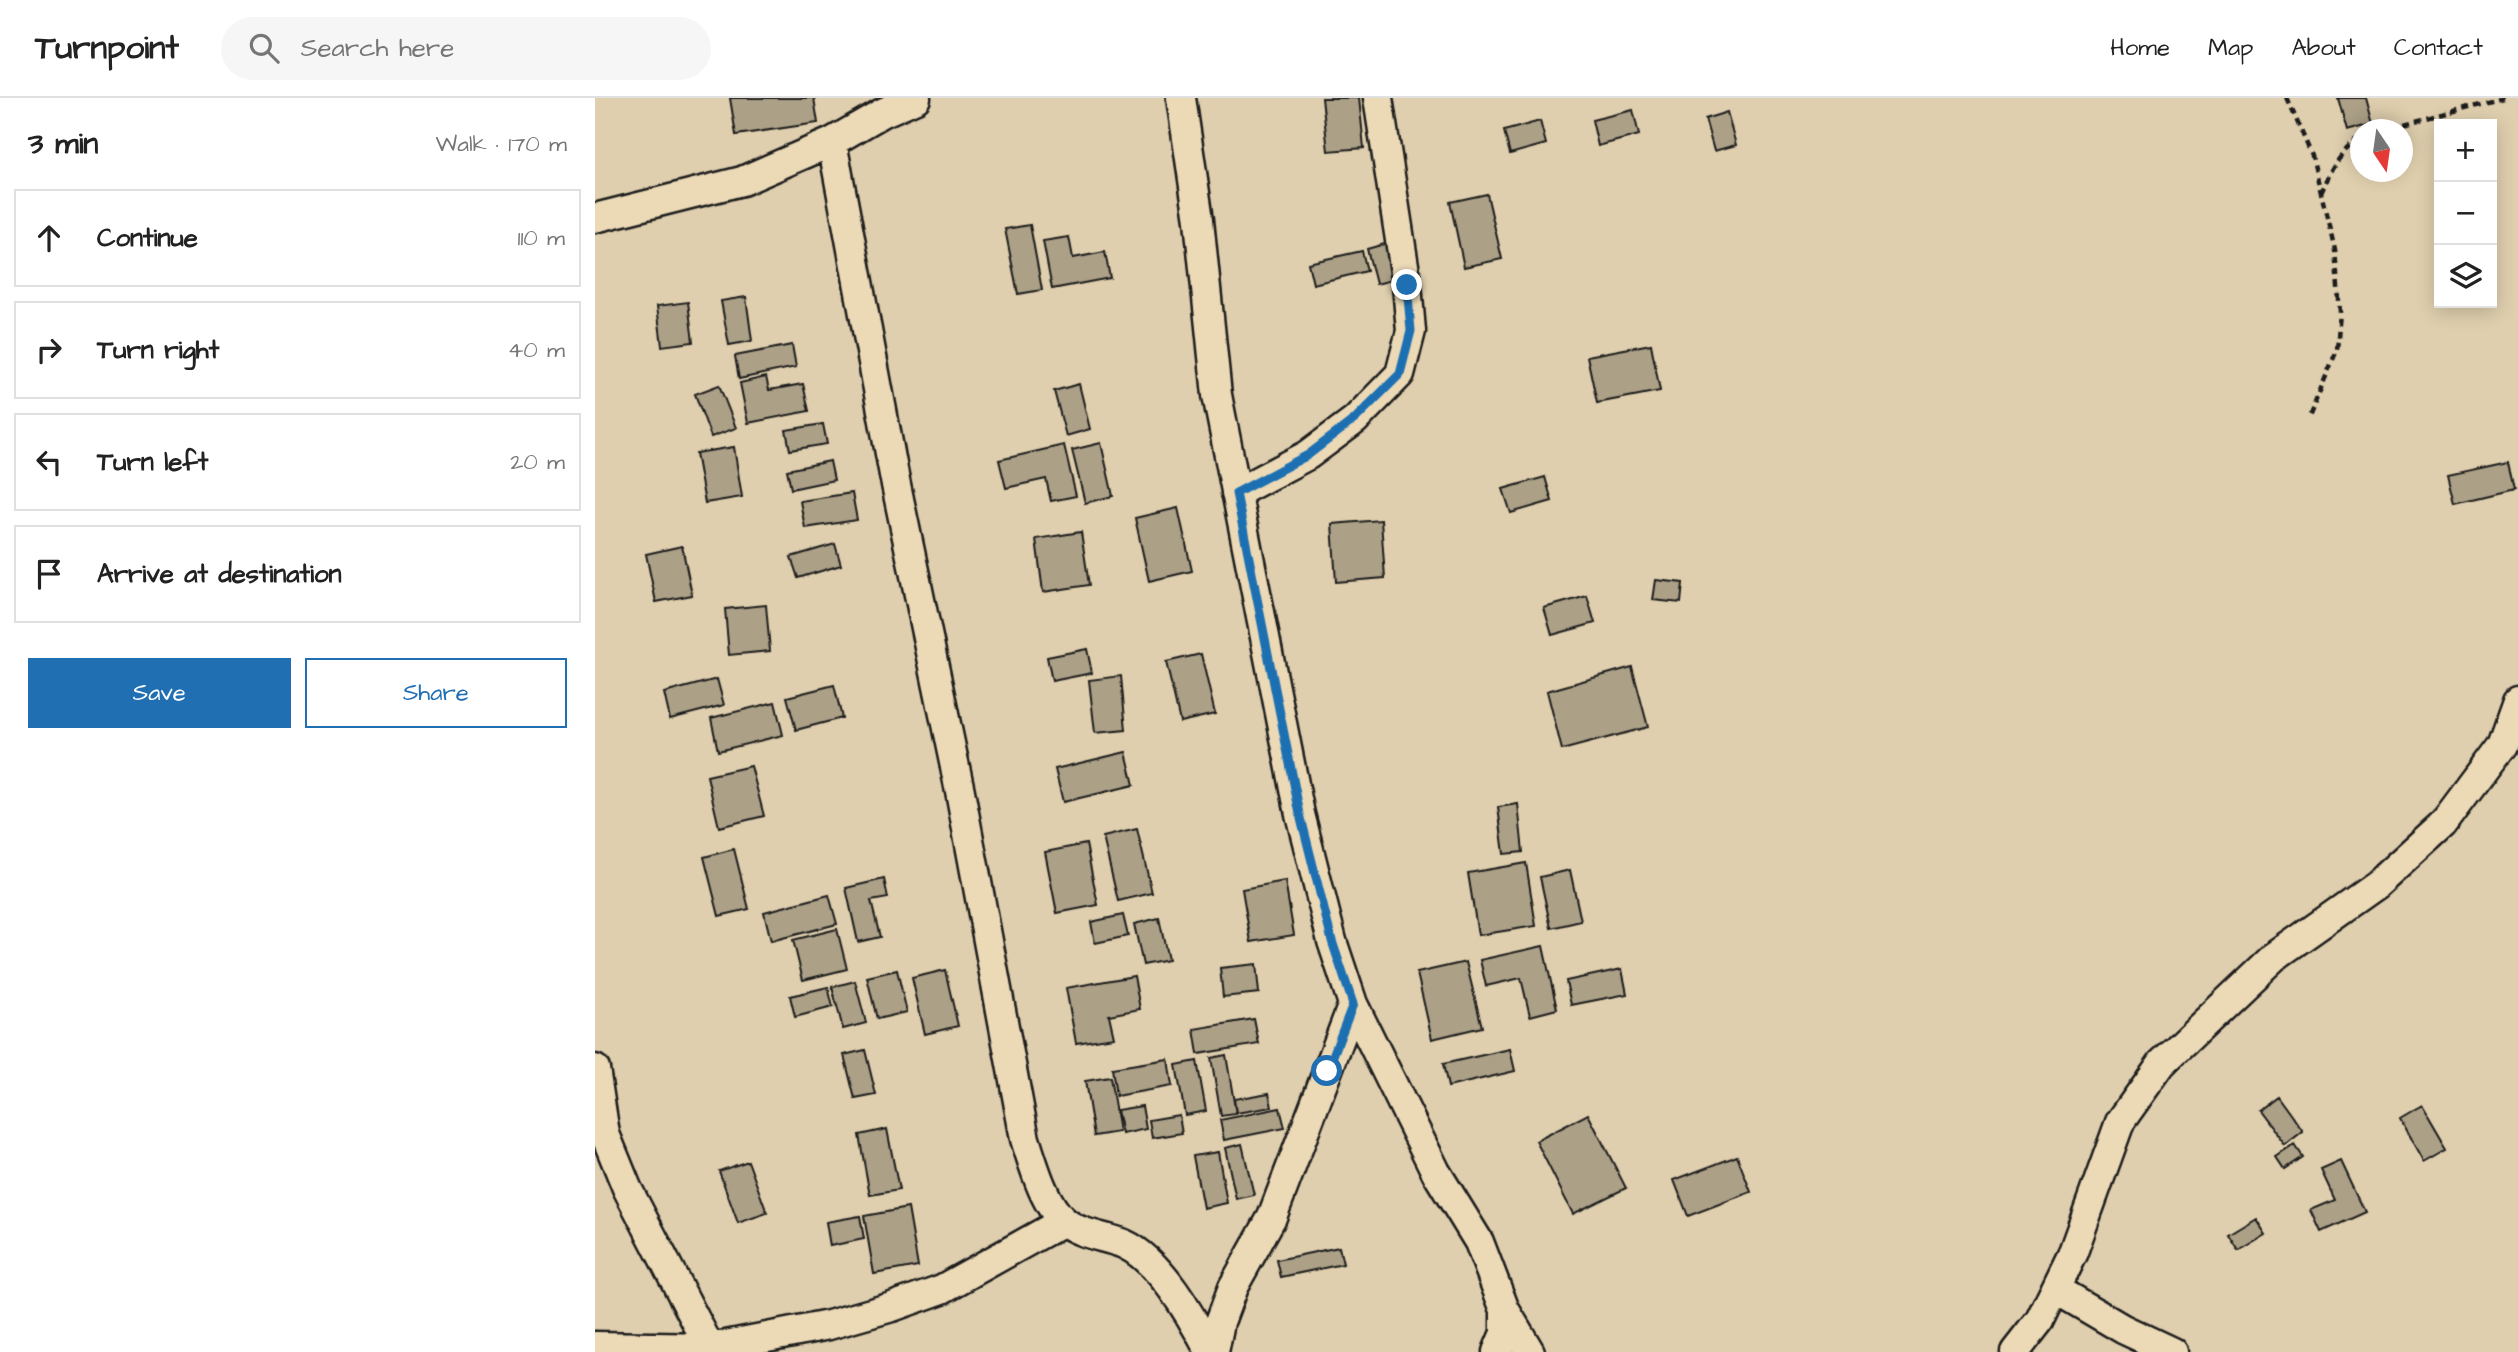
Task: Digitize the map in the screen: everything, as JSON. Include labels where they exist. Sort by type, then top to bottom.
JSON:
[{"type":"street","points":[[595,218],[743,180],[832,142],[882,113],[916,98]]},
{"type":"street","points":[[1181,98],[1199,220],[1217,395],[1300,814],[1332,941],[1353,1004],[1436,1172],[1479,1242],[1505,1310],[1530,1352]]},
{"type":"street","points":[[1236,493],[1308,455],[1355,419],[1400,374],[1411,331],[1407,285],[1378,98]]},
{"type":"street","points":[[832,142],[894,475],[960,791],[1025,1139],[1044,1194],[1064,1222],[1097,1237],[1125,1245],[1156,1268],[1191,1315],[1212,1352]]},
{"type":"street","points":[[2015,1352],[2040,1320],[2073,1252],[2120,1122],[2162,1063],[2274,957],[2326,923],[2376,885],[2411,856],[2443,824],[2502,745],[2518,700]]},
{"type":"street","points":[[1212,1352],[1233,1287],[1272,1217],[1353,1004]]},
{"type":"street","points":[[595,1069],[605,1134],[627,1188],[711,1350]]},
{"type":"street","points":[[595,1346],[711,1350],[829,1325],[893,1307],[943,1289],[1064,1222]]},
{"type":"street","points":[[2055,1289],[2123,1329],[2172,1352]]},
{"type":"street","points":[[1497,1352],[1505,1333],[1505,1310]]},
{"type":"path","points":[[2287,98],[2312,156],[2335,250],[2340,312],[2337,350],[2309,417]]},
{"type":"path","points":[[2413,122],[2503,98]]},
{"type":"path","points":[[2321,194],[2336,162],[2350,146]]},
{"type":"building","points":[[730,98],[814,98],[818,123],[736,135]]},
{"type":"building","points":[[1322,98],[1359,98],[1364,148],[1328,151]]},
{"type":"building","points":[[2338,98],[2366,98],[2372,119],[2350,119],[2350,130],[2347,131]]},
{"type":"building","points":[[1633,110],[1639,135],[1598,146],[1592,120]]},
{"type":"building","points":[[1727,112],[1736,145],[1714,151],[1705,119]]},
{"type":"building","points":[[1540,121],[1546,144],[1510,154],[1504,131]]},
{"type":"building","points":[[1487,194],[1502,259],[1464,267],[1450,202]]},
{"type":"building","points":[[1030,225],[1042,290],[1018,294],[1005,229]]},
{"type":"building","points":[[1069,237],[1073,258],[1105,252],[1110,278],[1052,289],[1043,241]]},
{"type":"building","points":[[1388,243],[1396,279],[1376,284],[1367,249]]},
{"type":"building","points":[[1362,251],[1367,271],[1313,284],[1308,263]]},
{"type":"building","points":[[746,297],[752,341],[729,345],[721,301]]},
{"type":"building","points":[[688,302],[693,342],[662,346],[657,306]]},
{"type":"building","points":[[1651,344],[1660,391],[1597,403],[1587,356]]},
{"type":"building","points":[[792,345],[796,367],[739,379],[735,356]]},
{"type":"building","points":[[766,377],[769,390],[803,384],[809,411],[748,423],[740,383]]},
{"type":"building","points":[[1079,384],[1090,429],[1066,436],[1054,391]]},
{"type":"building","points":[[719,385],[736,428],[711,437],[695,394]]},
{"type":"building","points":[[823,424],[827,444],[790,450],[786,430]]},
{"type":"building","points":[[1101,443],[1113,496],[1085,503],[1072,450]]},
{"type":"building","points":[[1064,445],[1076,496],[1051,501],[1046,479],[1006,488],[999,460]]},
{"type":"building","points":[[734,447],[742,497],[705,503],[696,453]]},
{"type":"building","points":[[830,461],[834,480],[791,489],[787,470]]},
{"type":"building","points":[[2508,462],[2514,490],[2455,504],[2448,475]]},
{"type":"building","points":[[1545,477],[1552,501],[1511,513],[1503,489]]},
{"type":"building","points":[[852,493],[857,520],[805,528],[800,501]]},
{"type":"building","points":[[1178,508],[1192,571],[1149,581],[1135,518]]},
{"type":"building","points":[[1381,520],[1385,578],[1336,582],[1332,524]]},
{"type":"building","points":[[1081,532],[1089,585],[1043,592],[1036,539]]},
{"type":"building","points":[[835,544],[841,565],[798,578],[791,557]]},
{"type":"building","points":[[682,546],[692,595],[656,602],[646,554]]},
{"type":"building","points":[[1656,580],[1683,583],[1681,603],[1653,600]]},
{"type":"building","points":[[1587,596],[1595,623],[1552,635],[1544,608]]},
{"type":"building","points":[[766,605],[770,651],[729,655],[725,609]]},
{"type":"building","points":[[1087,649],[1092,673],[1052,681],[1047,657]]},
{"type":"building","points":[[1201,654],[1215,714],[1180,722],[1166,662]]},
{"type":"building","points":[[1632,667],[1648,727],[1562,750],[1547,691]]},
{"type":"building","points":[[1121,676],[1126,730],[1095,733],[1089,680]]},
{"type":"building","points":[[717,679],[724,705],[670,719],[664,693]]},
{"type":"building","points":[[834,685],[842,718],[796,730],[787,697]]},
{"type":"building","points":[[775,702],[783,735],[718,751],[711,718]]},
{"type":"building","points":[[1126,752],[1134,785],[1063,802],[1055,769]]},
{"type":"building","points":[[751,766],[764,816],[719,827],[707,776]]},
{"type":"building","points":[[1518,804],[1523,852],[1504,854],[1498,807]]},
{"type":"building","points":[[1137,829],[1152,893],[1118,901],[1103,837]]},
{"type":"building","points":[[1086,844],[1098,905],[1057,913],[1045,852]]},
{"type":"building","points":[[734,849],[749,909],[719,916],[704,857]]},
{"type":"building","points":[[1526,863],[1536,926],[1478,935],[1468,873]]},
{"type":"building","points":[[1570,870],[1581,921],[1551,928],[1540,877]]},
{"type":"building","points":[[884,879],[888,898],[871,901],[880,937],[858,942],[846,888]]},
{"type":"building","points":[[1285,881],[1294,935],[1251,942],[1242,889]]},
{"type":"building","points":[[829,895],[837,924],[771,941],[764,912]]},
{"type":"building","points":[[1123,915],[1128,936],[1095,943],[1091,922]]},
{"type":"building","points":[[1159,918],[1168,960],[1143,965],[1134,924]]},
{"type":"building","points":[[837,929],[847,969],[803,980],[793,940]]},
{"type":"building","points":[[1543,946],[1557,1009],[1530,1016],[1521,978],[1486,986],[1480,960]]},
{"type":"building","points":[[1466,962],[1482,1027],[1432,1039],[1417,973]]},
{"type":"building","points":[[1256,964],[1259,993],[1223,997],[1220,968]]},
{"type":"building","points":[[1622,969],[1627,994],[1571,1005],[1566,981]]},
{"type":"building","points":[[897,970],[907,1012],[877,1019],[867,977]]},
{"type":"building","points":[[945,970],[958,1026],[925,1034],[912,978]]},
{"type":"building","points":[[1134,976],[1140,1009],[1109,1015],[1114,1037],[1076,1043],[1066,988]]},
{"type":"building","points":[[855,981],[866,1023],[843,1029],[832,987]]},
{"type":"building","points":[[828,987],[833,1007],[795,1017],[790,996]]},
{"type":"building","points":[[1254,1019],[1259,1044],[1198,1054],[1194,1029]]},
{"type":"building","points":[[1510,1049],[1515,1071],[1448,1087],[1443,1064]]},
{"type":"building","points":[[865,1050],[876,1095],[855,1099],[844,1055]]},
{"type":"building","points":[[1226,1055],[1236,1114],[1221,1116],[1211,1058]]},
{"type":"building","points":[[1168,1059],[1172,1086],[1116,1096],[1112,1068]]},
{"type":"building","points":[[1197,1061],[1206,1111],[1185,1115],[1176,1065]]},
{"type":"building","points":[[1110,1077],[1119,1132],[1094,1136],[1085,1081]]},
{"type":"building","points":[[1269,1093],[1272,1107],[1236,1113],[1234,1099]]},
{"type":"building","points":[[2277,1096],[2303,1132],[2285,1146],[2258,1110]]},
{"type":"building","points":[[2422,1105],[2447,1148],[2424,1161],[2400,1118]]},
{"type":"building","points":[[1142,1106],[1146,1129],[1122,1134],[1117,1110]]},
{"type":"building","points":[[1280,1108],[1285,1128],[1224,1140],[1220,1120]]},
{"type":"building","points":[[1588,1114],[1626,1188],[1573,1214],[1536,1141]]},
{"type":"building","points":[[1179,1115],[1182,1133],[1152,1138],[1149,1120]]},
{"type":"building","points":[[887,1129],[899,1190],[870,1195],[859,1135]]},
{"type":"building","points":[[1242,1144],[1254,1195],[1236,1199],[1225,1148]]},
{"type":"building","points":[[2295,1145],[2303,1157],[2285,1169],[2277,1157]]},
{"type":"building","points":[[1218,1152],[1227,1203],[1203,1208],[1193,1156]]},
{"type":"building","points":[[1737,1156],[1751,1192],[1688,1216],[1674,1180]]},
{"type":"building","points":[[748,1161],[767,1213],[738,1223],[719,1171]]},
{"type":"building","points":[[2341,1161],[2365,1212],[2321,1232],[2311,1210],[2335,1200],[2321,1170]]},
{"type":"building","points":[[908,1208],[918,1266],[874,1274],[864,1216]]},
{"type":"building","points":[[860,1216],[864,1239],[830,1246],[826,1222]]},
{"type":"building","points":[[2256,1217],[2266,1233],[2238,1250],[2228,1234]]},
{"type":"building","points":[[1339,1247],[1343,1264],[1281,1277],[1277,1260]]},
{"type":"route","points":[[1327,1071],[1353,1004],[1332,941],[1300,814],[1236,493],[1308,455],[1355,419],[1400,374],[1411,331],[1407,285]]}]
